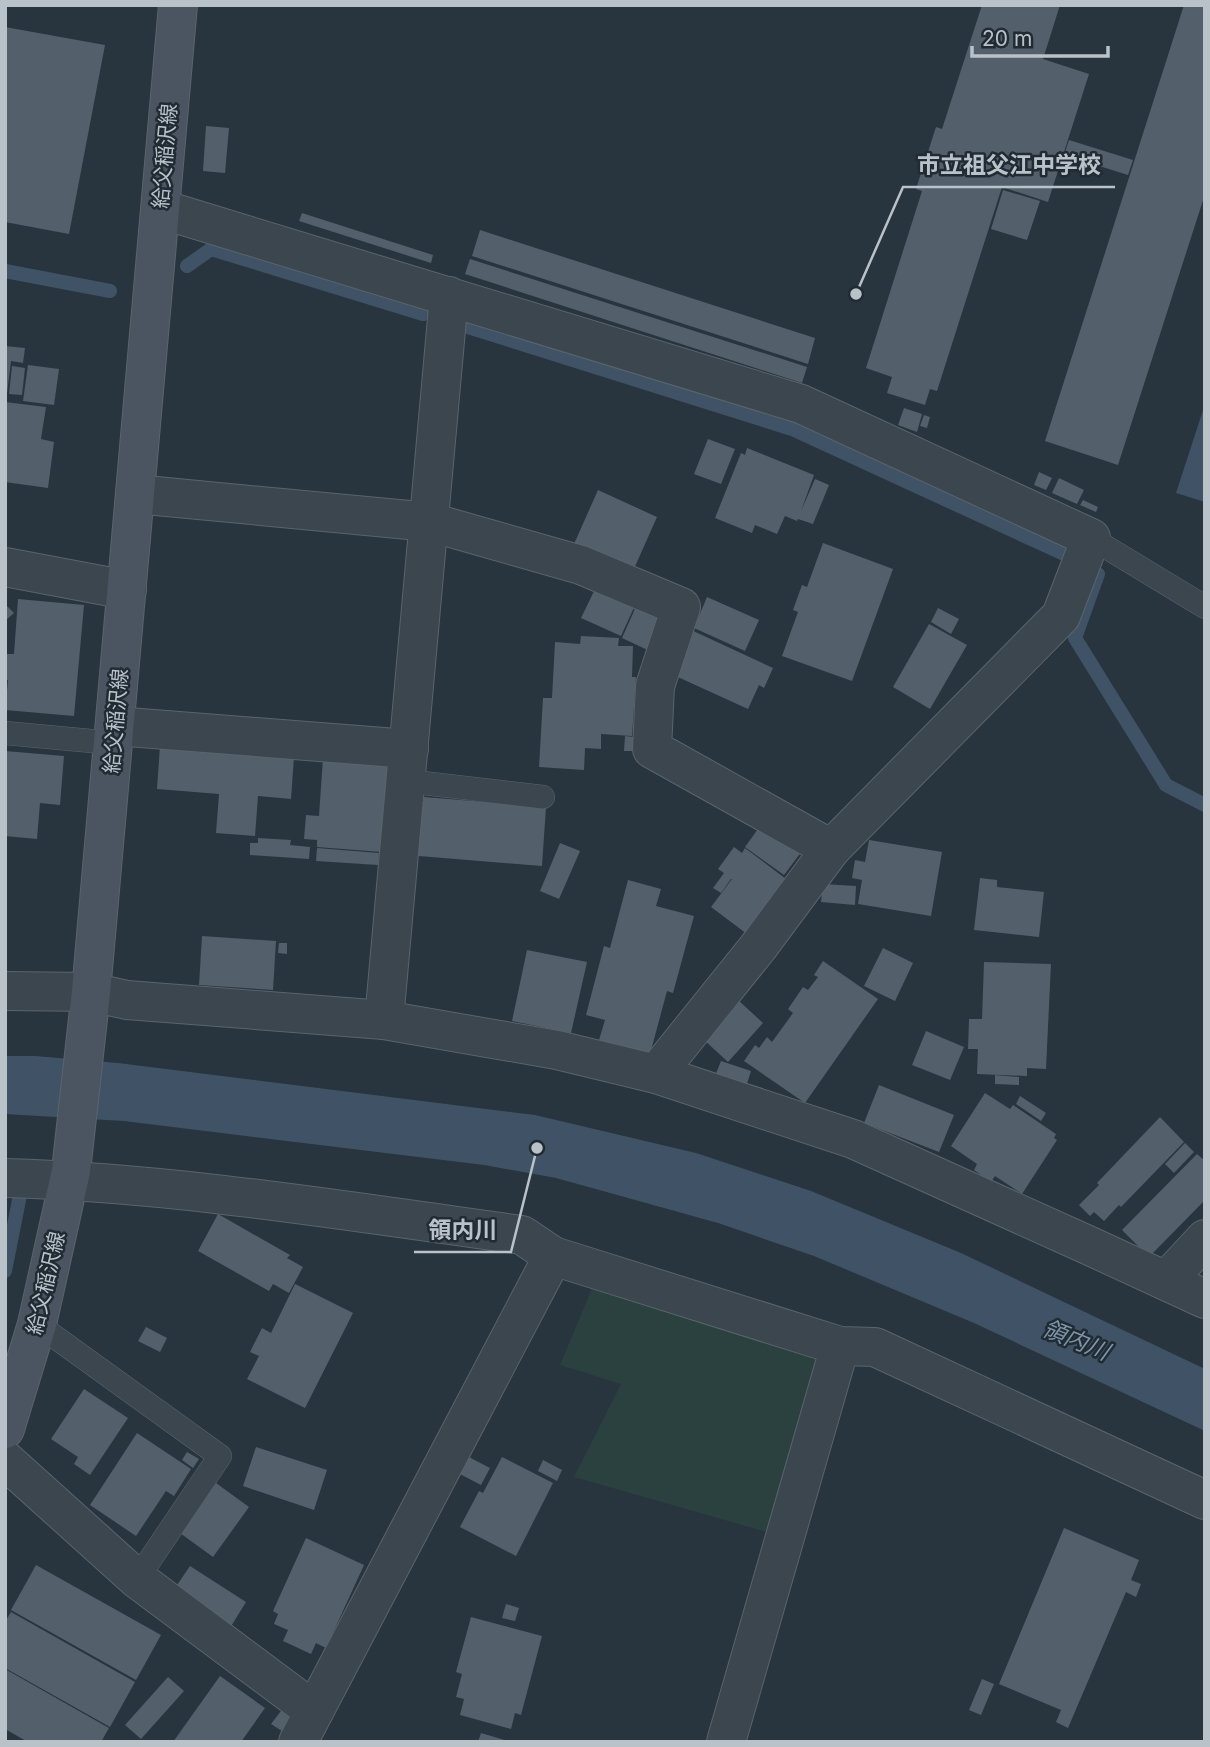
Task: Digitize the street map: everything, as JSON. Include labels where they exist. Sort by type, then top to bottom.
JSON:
[{"type":"main road","name":"給父稲沢線","points":[[5,1429],[37,1324],[71,1176],[90,1002],[178,5]]},
{"type":"street","points":[[161,209],[801,404],[1091,538],[1061,616],[831,849],[759,946],[656,1074]]},
{"type":"street","points":[[384,1020],[449,296]]},
{"type":"street","points":[[135,494],[430,522],[581,565],[681,607],[656,686],[652,749],[831,849]]},
{"type":"street","points":[[5,568],[127,590]]},
{"type":"street","points":[[114,734],[408,765]]},
{"type":"street","points":[[5,991],[90,1002],[127,1000],[384,1020],[557,1051],[656,1074],[853,1139],[1205,1299]]},
{"type":"street","points":[[5,1178],[71,1176],[522,1235],[554,1256],[840,1346],[875,1347],[1205,1500]]},
{"type":"street","points":[[1166,1281],[1205,1239]]},
{"type":"street","points":[[5,1460],[306,1726],[554,1256]]},
{"type":"street","points":[[726,1742],[840,1346]]},
{"type":"lane","points":[[1091,538],[1205,607]]},
{"type":"lane","points":[[5,733],[114,734]]},
{"type":"lane","points":[[408,765],[543,797]]},
{"type":"lane","points":[[37,1324],[220,1457],[137,1579]]},
{"type":"green space","points":[[595,1281],[819,1354],[777,1535],[574,1477],[621,1384],[560,1365]]},
{"type":"water","points":[[1205,404],[1205,502],[1176,493]]},
{"type":"water","points":[[5,1056],[118,1063],[535,1115],[696,1153],[811,1191],[961,1253],[1205,1369],[1205,1431],[974,1323],[814,1256],[718,1223],[556,1178],[484,1165],[124,1121],[5,1114]]},
{"type":"building","points":[[982,5],[1060,5],[1043,59],[1089,74],[1048,202],[1002,187],[937,391],[930,389],[925,405],[887,393],[892,377],[866,368],[922,191],[916,189],[921,173],[928,175],[932,160],[926,158],[936,127],[942,129]]},
{"type":"building","points":[[1184,5],[1205,5],[1205,194],[1118,465],[1045,441]]},
{"type":"building","points":[[5,27],[105,45],[69,234],[5,222]]},
{"type":"building","points":[[206,126],[229,128],[225,173],[203,171]]},
{"type":"building","points":[[1069,140],[1133,160],[1128,175],[1064,155]]},
{"type":"building","points":[[1003,190],[1040,201],[1027,240],[991,229]]},
{"type":"building","points":[[302,213],[433,255],[431,263],[299,221]]},
{"type":"building","points":[[480,230],[815,338],[808,364],[472,256]]},
{"type":"building","points":[[470,259],[807,367],[802,383],[465,274]]},
{"type":"building","points":[[5,346],[25,348],[23,363],[11,361],[7,394],[5,394]]},
{"type":"building","points":[[28,365],[59,369],[54,405],[23,401]]},
{"type":"building","points":[[12,366],[25,368],[22,395],[9,394]]},
{"type":"building","points":[[5,402],[46,407],[41,439],[54,442],[48,488],[5,482]]},
{"type":"building","points":[[904,408],[922,414],[917,432],[898,425]]},
{"type":"building","points":[[924,415],[930,417],[927,428],[920,426]]},
{"type":"building","points":[[708,439],[735,449],[721,484],[694,474]]},
{"type":"building","points":[[747,448],[814,475],[801,511],[815,479],[829,485],[813,524],[785,516],[777,534],[755,525],[752,533],[715,518],[741,453],[745,455]]},
{"type":"building","points":[[1039,472],[1052,478],[1046,490],[1034,485]]},
{"type":"building","points":[[1059,478],[1084,490],[1077,504],[1052,493]]},
{"type":"building","points":[[598,490],[657,517],[633,571],[574,544]]},
{"type":"building","points":[[1083,500],[1098,507],[1096,512],[1080,505]]},
{"type":"building","points":[[823,543],[893,569],[852,681],[782,656],[798,612],[793,610],[802,585],[807,587]]},
{"type":"building","points":[[597,585],[636,603],[621,636],[581,618]]},
{"type":"building","points":[[707,597],[759,620],[745,651],[694,628]]},
{"type":"building","points":[[18,599],[84,605],[74,716],[5,710],[8,680],[5,680],[5,654],[14,654]]},
{"type":"building","points":[[638,602],[670,616],[654,653],[622,638]]},
{"type":"building","points":[[5,604],[14,613],[5,621]]},
{"type":"building","points":[[938,608],[959,619],[951,634],[931,622]]},
{"type":"building","points":[[929,624],[967,645],[930,709],[893,687]]},
{"type":"building","points":[[689,629],[773,668],[764,688],[759,685],[748,709],[669,673]]},
{"type":"building","points":[[581,636],[619,638],[618,646],[633,646],[632,677],[636,677],[632,736],[601,734],[601,749],[585,748],[584,770],[539,767],[543,698],[552,698],[555,642],[580,644]]},
{"type":"building","points":[[625,736],[634,737],[643,751],[624,751]]},
{"type":"building","points":[[160,746],[294,757],[291,799],[258,796],[255,836],[216,833],[219,794],[157,789]]},
{"type":"building","points":[[5,751],[64,756],[60,805],[40,803],[37,839],[5,836]]},
{"type":"building","points":[[323,758],[389,763],[382,852],[317,847],[317,840],[304,839],[306,815],[319,816]]},
{"type":"building","points":[[424,797],[546,807],[542,866],[410,854],[414,800],[424,801]]},
{"type":"building","points":[[763,822],[802,851],[784,875],[745,847]]},
{"type":"building","points":[[258,838],[291,840],[290,845],[310,847],[309,859],[250,855],[250,843],[258,843]]},
{"type":"building","points":[[869,840],[942,852],[931,916],[858,904],[862,880],[852,878],[855,860],[865,862]]},
{"type":"building","points":[[560,843],[580,851],[559,899],[540,891]]},
{"type":"building","points":[[734,847],[742,853],[745,848],[790,882],[751,937],[711,907],[732,879],[721,893],[713,888],[724,873],[718,869]]},
{"type":"building","points":[[317,848],[379,853],[378,865],[316,861]]},
{"type":"building","points":[[980,878],[997,880],[997,887],[1044,892],[1039,937],[974,930]]},
{"type":"building","points":[[628,880],[661,889],[656,906],[694,916],[673,993],[667,991],[649,1058],[599,1040],[605,1020],[586,1015],[604,946],[610,948]]},
{"type":"building","points":[[823,884],[856,886],[855,905],[821,902]]},
{"type":"building","points":[[202,936],[276,941],[273,990],[199,985]]},
{"type":"building","points":[[279,943],[287,943],[287,954],[278,953]]},
{"type":"building","points":[[883,948],[913,963],[895,1001],[864,986]]},
{"type":"building","points":[[527,950],[587,962],[571,1033],[512,1021]]},
{"type":"building","points":[[823,961],[878,999],[805,1103],[744,1061],[755,1045],[759,1048],[767,1037],[772,1042],[793,1013],[788,1009],[803,987],[808,990],[818,977],[814,975]]},
{"type":"building","points":[[984,962],[1051,964],[1046,1069],[1027,1068],[1027,1076],[977,1074],[978,1049],[968,1049],[969,1019],[982,1019]]},
{"type":"building","points":[[738,1000],[763,1023],[728,1062],[703,1039]]},
{"type":"building","points":[[926,1031],[964,1047],[950,1080],[912,1065]]},
{"type":"building","points":[[721,1061],[751,1071],[746,1087],[715,1076]]},
{"type":"building","points":[[995,1075],[1019,1077],[1019,1085],[995,1084]]},
{"type":"building","points":[[879,1085],[954,1115],[939,1152],[864,1123]]},
{"type":"building","points":[[985,1093],[1010,1109],[1013,1105],[1056,1134],[1054,1138],[1057,1140],[1022,1194],[995,1176],[991,1182],[974,1170],[977,1164],[951,1146]]},
{"type":"building","points":[[1020,1096],[1046,1113],[1041,1121],[1016,1104]]},
{"type":"building","points":[[1160,1117],[1184,1142],[1104,1221],[1094,1212],[1090,1216],[1079,1205]]},
{"type":"building","points":[[1185,1143],[1194,1152],[1174,1173],[1165,1164]]},
{"type":"building","points":[[1197,1154],[1205,1161],[1205,1200],[1149,1257],[1122,1230]]},
{"type":"building","points":[[218,1214],[290,1255],[287,1258],[303,1267],[289,1293],[273,1284],[269,1291],[198,1251]]},
{"type":"building","points":[[295,1284],[353,1313],[305,1408],[247,1379],[259,1356],[250,1352],[262,1328],[271,1333]]},
{"type":"building","points":[[146,1327],[167,1338],[160,1352],[138,1341]]},
{"type":"building","points":[[84,1389],[128,1418],[90,1475],[74,1464],[78,1457],[51,1439]]},
{"type":"building","points":[[137,1433],[191,1469],[174,1496],[166,1491],[136,1536],[90,1505]]},
{"type":"building","points":[[256,1447],[327,1470],[314,1510],[243,1486]]},
{"type":"building","points":[[187,1452],[199,1459],[193,1468],[182,1460]]},
{"type":"building","points":[[465,1455],[490,1468],[481,1485],[456,1472]]},
{"type":"building","points":[[502,1457],[553,1483],[516,1556],[460,1527],[479,1491],[483,1493]]},
{"type":"building","points":[[543,1460],[562,1470],[557,1481],[538,1471]]},
{"type":"building","points":[[216,1483],[249,1507],[213,1557],[180,1533]]},
{"type":"building","points":[[1064,1528],[1139,1560],[1131,1580],[1141,1584],[1136,1597],[1126,1592],[1068,1728],[1056,1722],[1061,1710],[999,1684]]},
{"type":"building","points":[[306,1538],[364,1565],[326,1648],[316,1643],[311,1654],[283,1641],[288,1630],[274,1624],[278,1614],[273,1611]]},
{"type":"building","points":[[36,1565],[161,1635],[136,1680],[11,1610]]},
{"type":"building","points":[[190,1566],[246,1602],[230,1628],[173,1591]]},
{"type":"building","points":[[506,1604],[519,1608],[515,1621],[502,1618]]},
{"type":"building","points":[[11,1612],[135,1682],[110,1727],[5,1668],[5,1622]]},
{"type":"building","points":[[471,1617],[542,1636],[521,1715],[515,1713],[511,1729],[460,1715],[464,1699],[456,1697],[462,1674],[456,1672]]},
{"type":"building","points":[[5,1669],[109,1728],[101,1742],[28,1742],[5,1729]]},
{"type":"building","points":[[220,1676],[265,1708],[241,1742],[173,1742]]},
{"type":"building","points":[[168,1677],[184,1691],[141,1739],[125,1725]]},
{"type":"building","points":[[982,1679],[994,1684],[981,1715],[969,1710]]},
{"type":"building","points":[[281,1711],[291,1717],[282,1731],[271,1724]]},
{"type":"building","points":[[481,1733],[508,1741],[508,1742],[478,1742]]},
{"type":"waterway","points":[[187,266],[211,249],[423,314]]},
{"type":"waterway","points":[[5,271],[110,291]]},
{"type":"waterway","points":[[468,327],[792,429],[1064,554]]},
{"type":"waterway","points":[[1098,574],[1075,638],[1166,785],[1205,805]]},
{"type":"waterway","points":[[5,1271],[20,1195]]},
{"type":"place","name":"市立祖父江中学校","points":[[856,294]]},
{"type":"place","name":"領内川","points":[[537,1148]]}]
